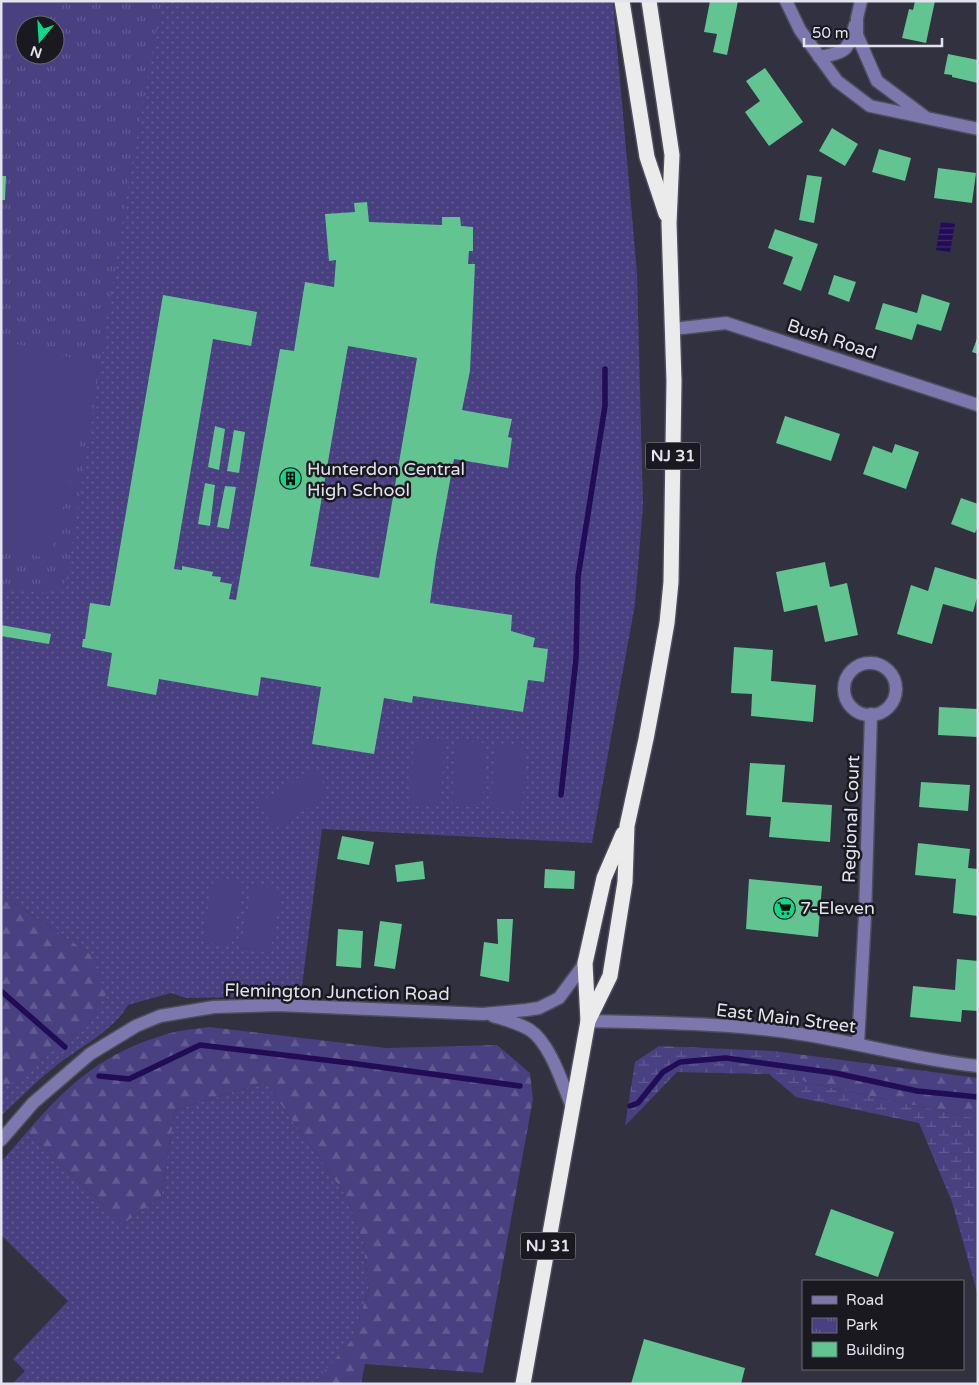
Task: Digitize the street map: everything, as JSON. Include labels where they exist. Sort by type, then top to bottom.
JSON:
[{"type":"highway","name":"NJ 31","points":[[622,1],[647,157],[669,222]]},
{"type":"highway","name":"NJ 31","points":[[588,1021],[610,976],[625,882],[627,826],[648,729],[670,590],[673,329],[669,222],[672,155],[650,1]]},
{"type":"highway","name":"NJ 31","points":[[522,1384],[588,1021],[585,963],[604,878],[627,826]]},
{"type":"street","points":[[786,1],[800,30],[837,81],[870,106],[978,129]]},
{"type":"street","points":[[819,57],[840,53],[848,46],[862,1]]},
{"type":"street","points":[[858,18],[858,35],[877,81],[928,119]]},
{"type":"street","name":"Bush Road","points":[[673,329],[726,322],[978,405]]},
{"type":"street","points":[[866,663],[882,666],[893,678],[895,686],[895,694],[886,708],[880,713],[871,714],[855,710],[849,704],[845,696],[844,687],[850,671],[866,663]]},
{"type":"street","name":"Regional Court","points":[[858,1044],[865,916],[871,714]]},
{"type":"street","points":[[483,1014],[526,1010],[550,1004],[559,998],[585,963]]},
{"type":"street","name":"Flemington Junction Road","points":[[1,1140],[33,1104],[90,1054],[136,1026],[160,1016],[214,1007],[278,1005],[483,1014]]},
{"type":"street","points":[[483,1014],[513,1022],[530,1030],[540,1039],[548,1050],[573,1109]]},
{"type":"street","name":"East Main Street","points":[[588,1021],[740,1028],[799,1034],[978,1066]]},
{"type":"green space","points":[[1,1],[613,1],[637,273],[643,506],[635,604],[592,843],[322,829],[302,996],[186,998],[171,993],[128,1005],[106,1030],[58,1064],[1,1116],[1,1088],[90,954],[1,894]]},
{"type":"green space","points":[[1,1],[162,1],[128,187],[67,579],[60,588],[47,593],[1,589]]},
{"type":"green space","points":[[1,1],[52,1],[39,15],[15,15],[15,33],[1,42]]},
{"type":"green space","points":[[1,340],[100,365],[50,559],[1,546]]},
{"type":"green space","points":[[414,739],[444,741],[441,805],[410,804]]},
{"type":"green space","points":[[455,741],[486,743],[482,807],[452,806]]},
{"type":"green space","points":[[495,744],[525,745],[522,810],[491,808]]},
{"type":"green space","points":[[314,768],[330,794],[275,829],[259,803]]},
{"type":"green space","points":[[214,878],[244,883],[231,947],[202,941]]},
{"type":"green space","points":[[253,884],[282,890],[270,953],[240,948]]},
{"type":"green space","points":[[1,894],[90,954],[106,994],[89,1025],[74,1040],[46,1055],[22,1077],[1,1090]]},
{"type":"green space","points":[[209,1027],[386,1048],[497,1045],[530,1073],[533,1099],[483,1373],[365,1364],[361,1384],[313,1384],[352,1340],[369,1289],[363,1242],[347,1197],[265,1082],[175,1110],[161,1197],[123,1224],[27,1132],[73,1084],[106,1060],[124,1050],[167,1034]]},
{"type":"green space","points":[[659,1046],[774,1051],[805,1082],[978,1119],[978,1296],[952,1202],[919,1123],[796,1097],[769,1074],[677,1072],[625,1126],[635,1062]]},
{"type":"green space","points":[[774,1051],[978,1078],[978,1119],[805,1082]]},
{"type":"green space","points":[[265,1082],[347,1197],[363,1242],[369,1289],[352,1341],[313,1384],[12,1384],[25,1371],[13,1359],[68,1301],[1,1235],[1,1162],[27,1132],[123,1224],[161,1197],[175,1110]]},
{"type":"shaded area","points":[[941,221],[955,224],[950,252],[936,250]]},
{"type":"building","points":[[710,1],[738,1],[727,55],[713,52],[717,34],[704,32]]},
{"type":"building","points":[[915,1],[935,1],[926,43],[902,38],[909,9],[913,10]]},
{"type":"building","points":[[948,54],[978,60],[978,83],[944,74]]},
{"type":"building","points":[[765,68],[803,122],[769,146],[745,112],[760,101],[746,81]]},
{"type":"building","points":[[832,128],[858,144],[845,166],[819,151]]},
{"type":"building","points":[[879,149],[911,158],[905,181],[872,172]]},
{"type":"building","points":[[938,168],[976,173],[972,203],[934,198]]},
{"type":"building","points":[[807,175],[822,177],[814,223],[799,220]]},
{"type":"building","points":[[1,176],[6,176],[5,200],[1,200]]},
{"type":"building","name":"Hunterdon Central High School","points":[[367,202],[369,222],[442,225],[442,217],[460,217],[461,226],[473,227],[473,251],[469,251],[468,264],[475,264],[470,371],[462,410],[512,419],[508,437],[512,438],[508,468],[454,459],[430,603],[512,615],[511,631],[535,638],[533,647],[548,649],[544,682],[528,680],[523,712],[413,696],[412,703],[384,698],[374,754],[312,744],[321,687],[261,677],[258,696],[159,679],[156,695],[107,686],[112,653],[82,647],[83,639],[85,639],[90,603],[110,606],[163,295],[257,312],[251,346],[213,339],[174,569],[182,570],[182,566],[213,572],[212,576],[221,577],[220,582],[232,584],[229,599],[236,600],[280,349],[294,351],[305,282],[334,287],[336,260],[329,261],[325,214],[355,212],[354,203]],"holes":[[[348,346],[417,358],[379,578],[310,566]]]},
{"type":"building","points":[[775,229],[818,244],[801,291],[783,284],[793,257],[768,248]]},
{"type":"building","points":[[834,275],[856,282],[849,302],[828,294]]},
{"type":"building","points":[[922,294],[950,303],[941,331],[917,324],[912,340],[875,329],[883,303],[917,313]]},
{"type":"building","points":[[978,336],[978,354],[972,352]]},
{"type":"building","points":[[785,416],[840,434],[831,461],[776,443]]},
{"type":"building","points":[[215,426],[225,429],[219,470],[208,467]]},
{"type":"building","points":[[234,430],[245,432],[239,473],[227,471]]},
{"type":"building","points":[[895,444],[919,452],[906,489],[863,474],[873,446],[892,453]]},
{"type":"building","points":[[205,483],[215,485],[210,526],[198,524]]},
{"type":"building","points":[[225,486],[236,487],[229,529],[217,527]]},
{"type":"building","points":[[961,498],[978,504],[978,526],[975,533],[951,524]]},
{"type":"building","points":[[825,562],[830,587],[847,583],[858,635],[825,642],[817,605],[784,612],[776,572]]},
{"type":"building","points":[[935,567],[978,580],[978,594],[973,612],[943,604],[932,644],[897,634],[911,585],[928,591]]},
{"type":"building","points":[[1,625],[51,634],[49,644],[1,636]]},
{"type":"building","points":[[734,647],[773,650],[771,681],[816,685],[813,722],[751,716],[752,694],[731,693]]},
{"type":"building","points":[[939,707],[978,709],[978,737],[938,735]]},
{"type":"building","points":[[750,763],[785,765],[782,802],[832,805],[830,842],[769,837],[771,817],[746,815]]},
{"type":"building","points":[[921,782],[970,785],[968,811],[919,807]]},
{"type":"building","points":[[342,836],[374,842],[369,865],[337,859]]},
{"type":"building","points":[[918,843],[970,849],[968,868],[978,869],[978,916],[953,913],[956,879],[915,875]]},
{"type":"building","points":[[423,861],[425,879],[397,882],[395,865]]},
{"type":"building","points":[[545,869],[575,871],[574,889],[544,888]]},
{"type":"building","name":"7-Eleven","points":[[749,879],[822,886],[818,937],[746,929]]},
{"type":"building","points":[[497,919],[513,919],[509,982],[480,976],[484,942],[498,944]]},
{"type":"building","points":[[380,921],[402,924],[395,969],[374,966]]},
{"type":"building","points":[[338,929],[363,931],[361,968],[336,966]]},
{"type":"building","points":[[957,959],[978,961],[978,1011],[962,1010],[961,1022],[910,1017],[913,986],[955,990]]},
{"type":"building","points":[[831,1209],[894,1232],[878,1277],[815,1255]]},
{"type":"building","points":[[644,1339],[745,1368],[741,1384],[631,1384]]},
{"type":"waterway","points":[[561,795],[576,659],[578,577],[605,406],[605,369]]},
{"type":"waterway","points":[[1,991],[65,1047]]},
{"type":"waterway","points":[[99,1076],[129,1079],[200,1045],[520,1086]]},
{"type":"waterway","points":[[630,1106],[638,1103],[663,1072],[680,1062],[726,1058],[835,1073],[917,1091],[978,1097]]},
{"type":"place","name":"Hunterdon Central High School","points":[[291,479]]},
{"type":"place","name":"7-Eleven","points":[[784,908]]}]
